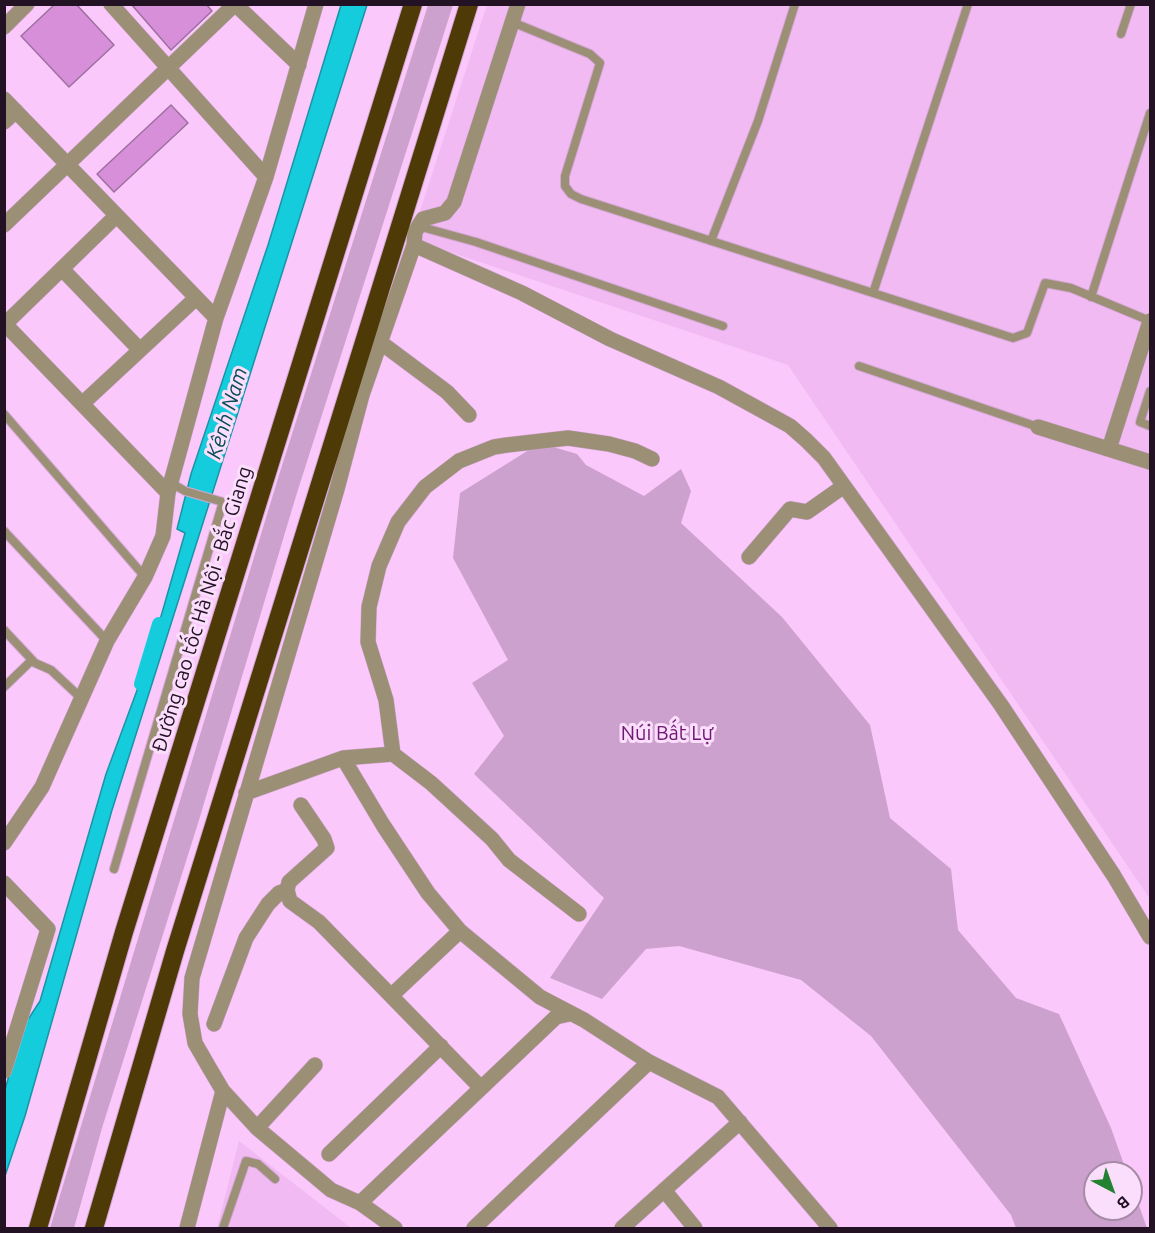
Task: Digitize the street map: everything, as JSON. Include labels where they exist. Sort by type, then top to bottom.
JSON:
[{"type":"highway","name":"Đường cao tốc Hà Nội - Bắc Giang","points":[[36,1228],[124,932],[413,4]]},
{"type":"highway","points":[[94,1228],[175,951],[469,4]]},
{"type":"street","points":[[4,27],[27,4]]},
{"type":"street","points":[[111,4],[266,177]]},
{"type":"street","points":[[4,225],[235,4],[299,65]]},
{"type":"street","points":[[4,843],[42,788],[107,641],[145,577],[163,536],[170,488],[216,318],[266,177],[316,4]]},
{"type":"street","points":[[395,1228],[360,1203],[331,1190],[257,1128],[224,1091],[195,1043],[190,1014],[192,978],[334,500],[362,395],[414,245],[418,226],[428,215],[445,213],[454,202],[518,4]]},
{"type":"street","points":[[4,99],[10,116],[66,164],[216,318]]},
{"type":"street","points":[[116,216],[5,324],[82,404],[170,488]]},
{"type":"street","points":[[414,245],[522,293],[610,339],[719,387],[790,426],[824,458],[1001,705],[1114,876],[1150,937]]},
{"type":"street","points":[[62,269],[140,350]]},
{"type":"street","points":[[82,404],[196,298]]},
{"type":"street","points":[[1108,449],[1150,321]]},
{"type":"street","points":[[381,342],[447,392],[469,414]]},
{"type":"street","points":[[1038,427],[1150,462]]},
{"type":"street","points":[[393,754],[386,700],[368,642],[369,607],[379,566],[398,522],[425,487],[459,461],[494,447],[507,445],[568,438],[618,446],[652,459]]},
{"type":"street","points":[[749,557],[790,509],[807,512],[844,486]]},
{"type":"street","points":[[246,793],[344,758],[393,754],[432,783],[492,839],[509,860],[579,914]]},
{"type":"street","points":[[344,758],[383,825],[428,893],[460,931],[540,997],[568,1014],[584,1020],[649,1062],[718,1097],[830,1228]]},
{"type":"street","points":[[301,805],[324,838],[327,849],[289,882],[287,890],[290,901],[318,922],[481,1088]]},
{"type":"street","points":[[4,883],[48,929],[4,1071]]},
{"type":"street","points":[[214,1024],[246,938],[268,904],[279,893],[287,890]]},
{"type":"street","points":[[392,995],[460,931]]},
{"type":"street","points":[[360,1203],[556,1017],[568,1014]]},
{"type":"street","points":[[329,1154],[441,1046]]},
{"type":"street","points":[[474,1228],[649,1062]]},
{"type":"street","points":[[257,1128],[315,1065]]},
{"type":"street","points":[[187,1228],[224,1091]]},
{"type":"street","points":[[622,1228],[740,1122]]},
{"type":"street","points":[[664,1190],[695,1228]]},
{"type":"lane","points":[[711,241],[758,121],[795,4]]},
{"type":"lane","points":[[873,293],[968,4]]},
{"type":"lane","points":[[1121,34],[1131,4]]},
{"type":"lane","points":[[512,22],[590,54],[600,63],[565,176],[565,186],[571,194],[1013,338],[1027,333],[1045,283],[1071,288],[1150,321]]},
{"type":"lane","points":[[1091,297],[1150,112]]},
{"type":"lane","points":[[418,226],[476,242],[723,326]]},
{"type":"lane","points":[[859,366],[1038,427]]},
{"type":"lane","points":[[1150,391],[1140,422],[1150,426]]},
{"type":"lane","points":[[4,414],[145,577]]},
{"type":"lane","points":[[114,869],[223,502],[170,488]]},
{"type":"lane","points":[[4,531],[107,641]]},
{"type":"lane","points":[[4,630],[32,660],[51,670],[82,699]]},
{"type":"lane","points":[[4,687],[32,660]]},
{"type":"lane","points":[[223,1228],[246,1161],[258,1164],[275,1179]]},
{"type":"shaded area","points":[[487,5],[1150,5],[1150,899],[788,365],[411,239]]},
{"type":"shaded area","points":[[239,1141],[351,1228],[217,1228]]},
{"type":"green space","points":[[428,5],[453,5],[296,496],[199,820],[102,1128],[74,1228],[50,1228],[279,475]]},
{"type":"green space","name":"Núi Bất Lự","points":[[540,443],[577,454],[586,465],[644,496],[681,469],[691,491],[681,523],[782,617],[870,725],[890,818],[951,869],[958,930],[1016,998],[1059,1014],[1111,1128],[1123,1161],[1083,1161],[1083,1221],[1143,1221],[1143,1217],[1147,1228],[1016,1228],[1011,1215],[871,1036],[801,980],[679,946],[646,949],[602,999],[550,978],[604,898],[474,774],[504,736],[472,683],[508,660],[453,558],[460,493]]},
{"type":"water","name":"Kênh Nam","points":[[341,5],[367,5],[112,810],[25,1116],[5,1176],[5,1090],[24,1020],[29,1018],[40,1001],[106,774],[149,658],[185,533],[177,529],[191,474],[268,245]]},
{"type":"building","points":[[55,4],[76,4],[114,45],[69,87],[21,36]]},
{"type":"building","points":[[131,4],[206,4],[212,11],[171,50]]},
{"type":"building","points":[[171,105],[188,123],[114,192],[97,174]]},
{"type":"waterway","name":"Kênh Nam","points":[[141,684],[159,624]]}]
